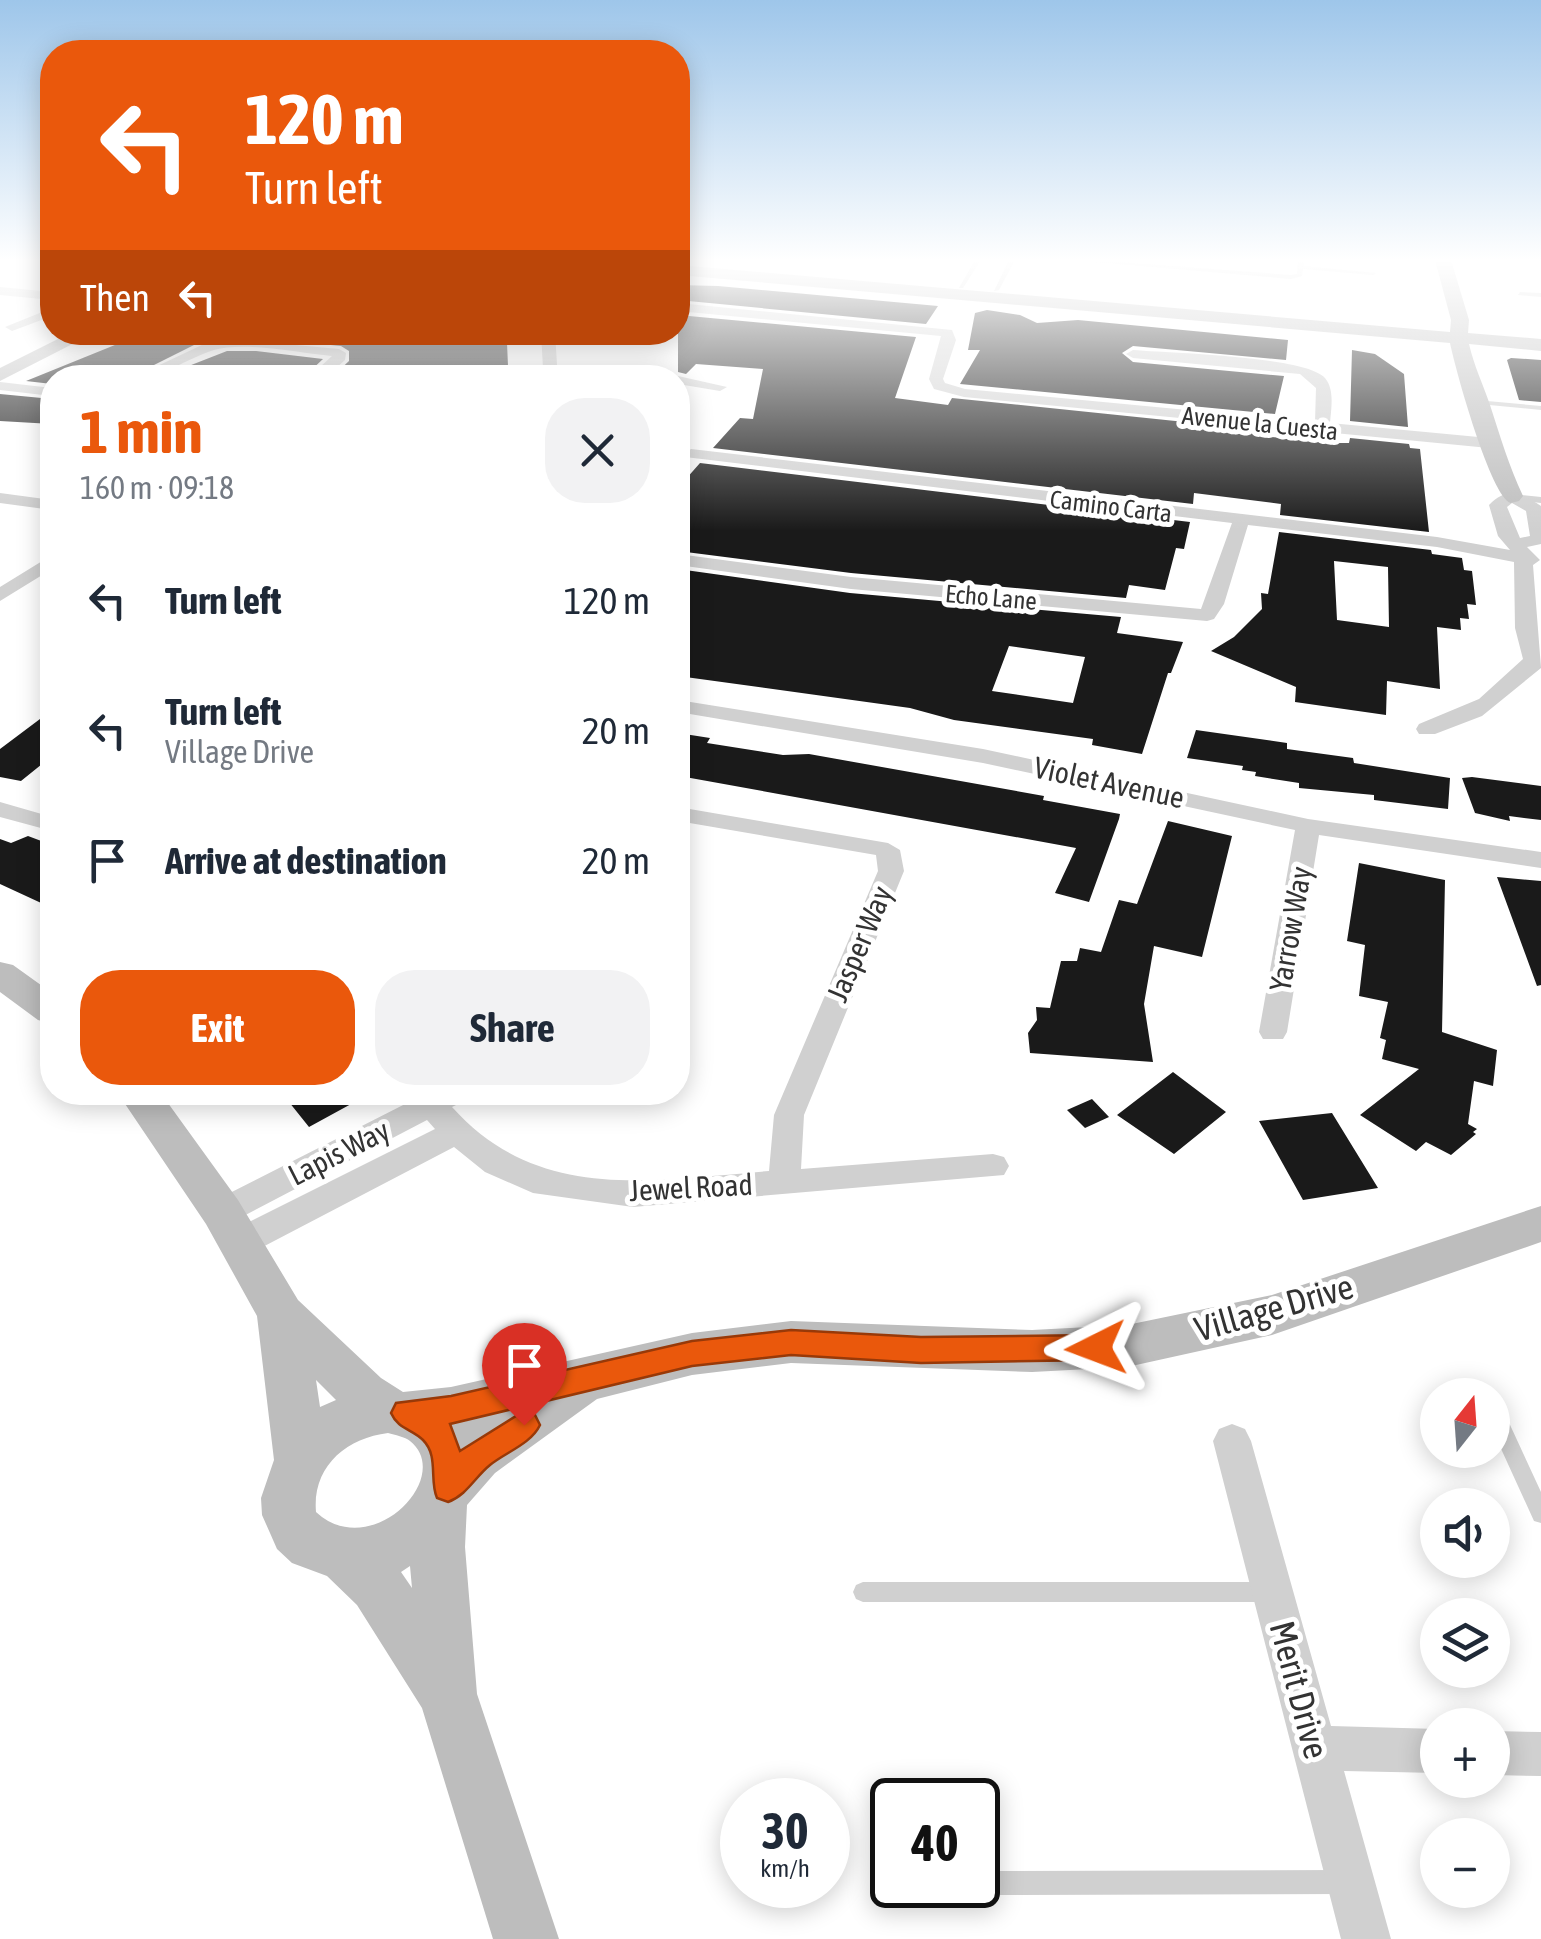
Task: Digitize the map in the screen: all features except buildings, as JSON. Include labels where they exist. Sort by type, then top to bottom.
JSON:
[{"type":"street","points":[[0,374],[49,350]]},
{"type":"street","points":[[168,365],[200,350]]},
{"type":"street","points":[[322,350],[338,352],[338,360],[332,365]]},
{"type":"street","name":"Avenue la Cuesta","points":[[946,350],[936,379],[940,386],[964,393],[1490,443]]},
{"type":"street","points":[[1428,730],[1478,712],[1537,661],[1524,644],[1527,552],[1539,538],[1534,508],[1511,496],[1479,402],[1467,380],[1463,350]]},
{"type":"street","points":[[1133,354],[1291,367],[1316,373],[1323,383],[1322,429]]},
{"type":"street","points":[[690,382],[720,387]]},
{"type":"street","points":[[0,386],[40,391]]},
{"type":"street","name":"Camino Carta","points":[[691,454],[1527,552]]},
{"type":"street","points":[[1511,496],[1498,505],[1503,524],[1507,536],[1527,552]]},
{"type":"street","points":[[0,498],[40,503]]},
{"type":"street","name":"Echo Lane","points":[[690,562],[851,583],[1207,615],[1241,521]]},
{"type":"street","points":[[1503,524],[1537,528]]},
{"type":"street","points":[[0,595],[40,568]]},
{"type":"street","name":"Violet Avenue","points":[[690,708],[983,756],[1308,826],[1541,860]]},
{"type":"street","points":[[0,809],[40,821]]},
{"type":"street","name":"Jasper Way","points":[[690,816],[888,850],[890,871],[788,1114],[784,1182]]},
{"type":"street","name":"Yarrow Way","points":[[1274,1032],[1308,826]]},
{"type":"street","points":[[0,974],[40,1002]]},
{"type":"street","points":[[146,1105],[232,1227],[281,1314],[363,1394],[438,1432],[450,1466],[437,1547],[447,1694],[526,1939]]},
{"type":"street","name":"Lapis Way","points":[[232,1227],[423,1105]]},
{"type":"street","name":"Jewel Road","points":[[441,1105],[456,1132],[496,1163],[544,1184],[633,1194],[993,1166]]},
{"type":"street","name":"Lapis Way","points":[[232,1227],[382,1170],[456,1132]]},
{"type":"street","points":[[360,1143],[382,1170]]},
{"type":"street","name":"Village Drive","points":[[397,1412],[451,1410],[692,1354],[791,1342],[1032,1351],[1128,1346],[1272,1315],[1541,1224]]},
{"type":"street","points":[[281,1314],[300,1459],[288,1500],[292,1520],[304,1539],[323,1552],[346,1558],[372,1555],[398,1546],[421,1530],[444,1496]]},
{"type":"street","name":"Village Drive","points":[[444,1496],[477,1456],[582,1382]]},
{"type":"street","points":[[300,1459],[338,1423],[362,1413],[397,1412]]},
{"type":"street","name":"Merit Drive","points":[[1232,1442],[1366,1939]]},
{"type":"street","points":[[346,1558],[377,1585],[447,1694]]},
{"type":"street","points":[[1314,1748],[1420,1751]]},
{"type":"street","points":[[1510,1753],[1541,1754]]},
{"type":"lane","points":[[1479,402],[1541,408]]},
{"type":"lane","points":[[1511,496],[1541,500]]},
{"type":"lane","points":[[1510,1446],[1541,1514]]},
{"type":"lane","points":[[863,1592],[1272,1592]]},
{"type":"lane","points":[[1000,1883],[1351,1882]]},
{"type":"route","points":[[524,1425],[477,1456],[448,1487],[447,1448],[438,1432],[406,1413],[451,1410],[692,1354],[791,1342],[921,1350],[1096,1348]]}]
